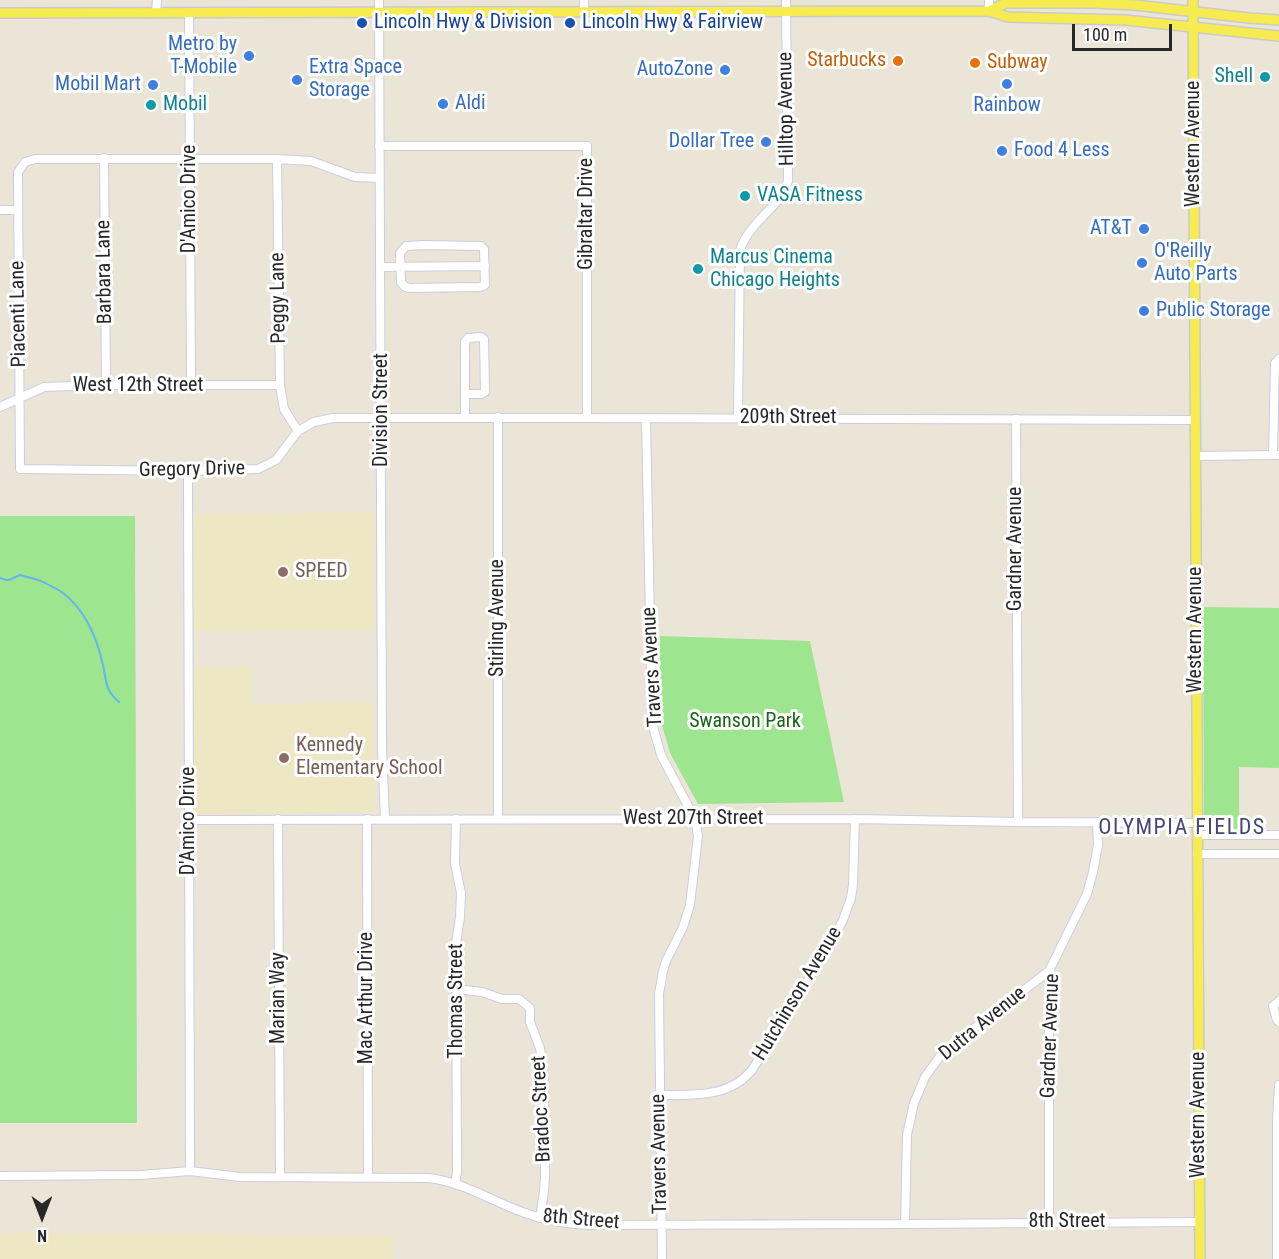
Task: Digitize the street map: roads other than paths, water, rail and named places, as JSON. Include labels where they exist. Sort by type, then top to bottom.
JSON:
[{"type":"main road","name":"Western Avenue","points":[[1193,0],[1200,1259]]},
{"type":"main road","points":[[989,11],[1006,3],[1135,5],[1279,20]]},
{"type":"main road","points":[[0,13],[989,11],[1008,17],[1129,20],[1279,36]]},
{"type":"street","points":[[156,13],[158,0]]},
{"type":"street","name":"Division Street","points":[[379,0],[382,749],[385,819]]},
{"type":"street","points":[[584,0],[584,11]]},
{"type":"street","name":"Hilltop Avenue","points":[[738,418],[740,250],[743,241],[780,197],[788,181],[786,0]]},
{"type":"street","points":[[989,0],[989,11]]},
{"type":"street","name":"D'Amico Drive","points":[[189,13],[191,386]]},
{"type":"street","name":"Gibraltar Drive","points":[[379,146],[587,146],[587,418]]},
{"type":"street","points":[[104,158],[312,161],[355,177],[379,178]]},
{"type":"street","name":"Piacenti Lane","points":[[20,469],[18,172],[25,162],[35,159],[104,158]]},
{"type":"street","name":"Barbara Lane","points":[[104,158],[106,385]]},
{"type":"street","name":"Peggy Lane","points":[[277,159],[280,385],[284,409],[298,432]]},
{"type":"street","points":[[0,210],[18,210]]},
{"type":"street","points":[[406,246],[481,246],[484,249],[485,266],[485,285],[480,287],[404,286],[401,282],[400,253],[406,246]]},
{"type":"street","points":[[381,267],[485,266]]},
{"type":"street","points":[[465,394],[485,392],[484,339],[481,337],[468,338],[465,342],[465,394],[465,418]]},
{"type":"street","points":[[1195,456],[1276,455],[1275,363],[1279,359]]},
{"type":"street","name":"West 12th Street","points":[[0,407],[44,387],[280,385]]},
{"type":"street","name":"Stirling Avenue","points":[[498,417],[498,819]]},
{"type":"street","name":"209th Street","points":[[382,418],[1195,420]]},
{"type":"street","name":"Gregory Drive","points":[[20,469],[188,471],[258,469],[276,460],[298,432],[314,422],[323,419],[382,418]]},
{"type":"street","name":"Travers Avenue","points":[[646,418],[652,723],[661,755],[695,819],[698,831],[690,905],[683,927],[666,961],[660,984],[662,1259]]},
{"type":"street","name":"Gardner Avenue","points":[[1016,420],[1018,822]]},
{"type":"street","name":"D'Amico Drive","points":[[188,471],[190,1171]]},
{"type":"street","name":"Marian Way","points":[[278,819],[280,1177]]},
{"type":"street","name":"Mac Arthur Drive","points":[[367,819],[368,1177]]},
{"type":"street","name":"Thomas Street","points":[[455,1183],[457,1173],[456,944],[461,893],[455,864],[456,819]]},
{"type":"street","name":"West 207th Street","points":[[189,820],[855,819],[1197,823]]},
{"type":"street","name":"Hutchinson Avenue","points":[[660,1095],[702,1095],[717,1092],[734,1085],[752,1070],[824,955],[843,920],[853,885],[855,819]]},
{"type":"street","name":"Gardner Avenue","points":[[1049,1222],[1049,971],[1087,894],[1098,845],[1097,822]]},
{"type":"street","points":[[1197,835],[1279,835]]},
{"type":"street","points":[[1197,854],[1279,854]]},
{"type":"street","name":"Dutra Avenue","points":[[905,1224],[907,1135],[914,1103],[925,1077],[943,1052],[1049,971]]},
{"type":"street","name":"Bradoc Street","points":[[456,989],[482,992],[502,999],[519,999],[530,1008],[530,1022],[540,1048],[544,1079],[545,1176],[540,1218]]},
{"type":"street","points":[[1279,1000],[1274,1006],[1279,1022]]},
{"type":"street","points":[[1277,1259],[1279,1085]]},
{"type":"street","name":"8th Street","points":[[0,1176],[148,1175],[190,1171],[229,1176],[420,1177],[455,1183],[525,1213],[574,1224],[1200,1222]]},
{"type":"waterway","points":[[0,578],[9,580],[20,575],[44,582],[71,600],[84,616],[94,635],[108,689],[119,702]]},
{"type":"place","name":"Lincoln Hwy & Division","points":[[362,23]]},
{"type":"place","name":"Lincoln Hwy & Fairview","points":[[570,23]]},
{"type":"place","name":"Metro by T-Mobile","points":[[249,56]]},
{"type":"place","name":"Starbucks","points":[[898,61]]},
{"type":"place","name":"Subway","points":[[975,63]]},
{"type":"place","name":"AutoZone","points":[[725,70]]},
{"type":"place","name":"Shell","points":[[1265,77]]},
{"type":"place","name":"Extra Space Storage","points":[[297,80]]},
{"type":"place","name":"Rainbow","points":[[1007,84]]},
{"type":"place","name":"Mobil Mart","points":[[153,85]]},
{"type":"place","name":"Aldi","points":[[443,104]]},
{"type":"place","name":"Mobil","points":[[151,105]]},
{"type":"place","name":"Dollar Tree","points":[[766,142]]},
{"type":"place","name":"Food 4 Less","points":[[1002,151]]},
{"type":"place","name":"VASA Fitness","points":[[745,196]]},
{"type":"place","name":"AT&T","points":[[1144,229]]},
{"type":"place","name":"O'Reilly Auto Parts","points":[[1142,263]]},
{"type":"place","name":"Marcus Cinema Chicago Heights","points":[[698,269]]},
{"type":"place","name":"Public Storage","points":[[1144,311]]},
{"type":"place","name":"SPEED","points":[[283,572]]},
{"type":"place","name":"Kennedy Elementary School","points":[[284,758]]},
{"type":"district","name":"OLYMPIA FIELDS","points":[[1182,828]]},
{"type":"park label","name":"Swanson Park","points":[[745,722]]}]
